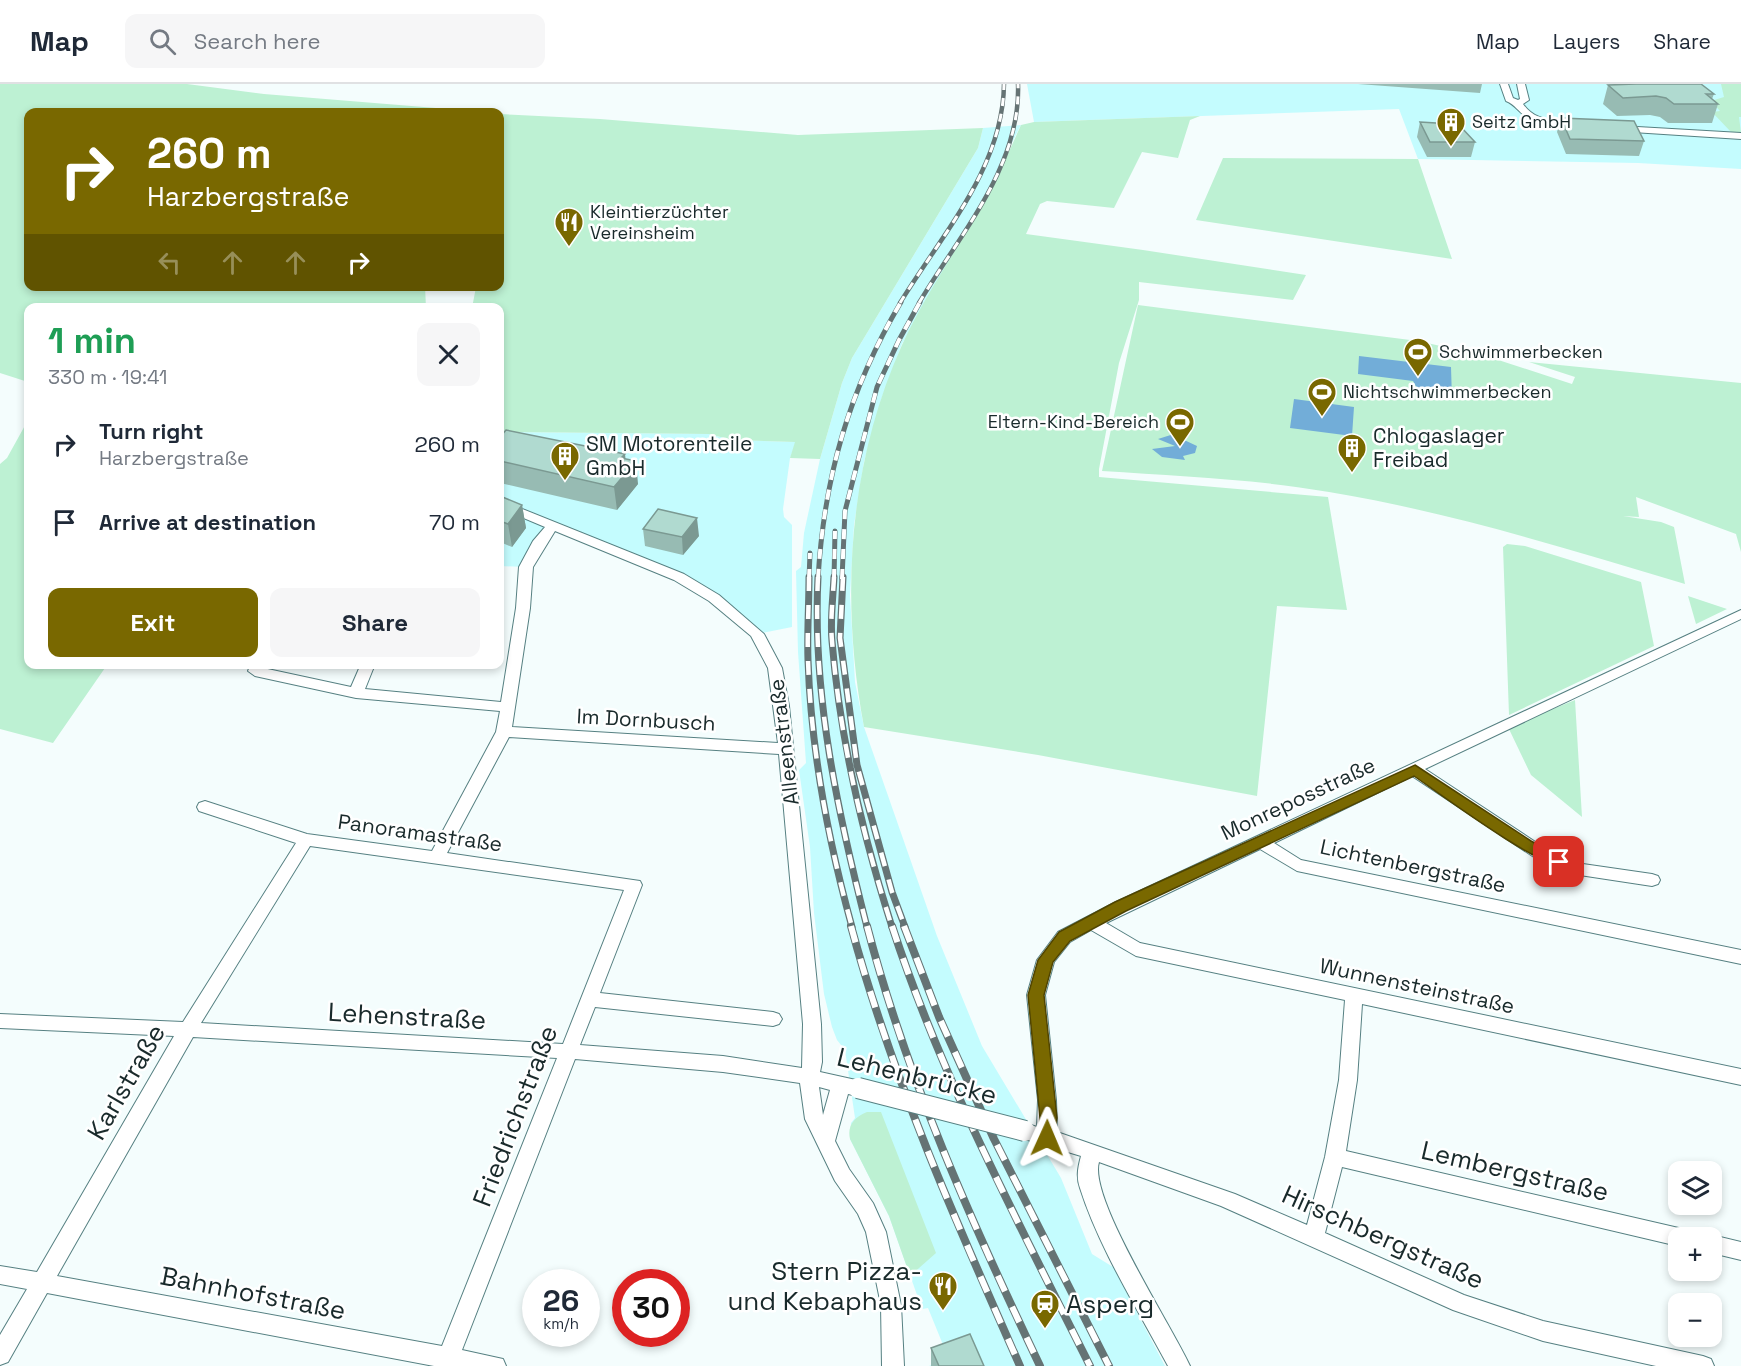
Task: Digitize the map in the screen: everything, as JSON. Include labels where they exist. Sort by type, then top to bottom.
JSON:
[{"type":"street","points":[[1504,84],[1509,99],[1518,103],[1524,114],[1534,120],[1591,128]]},
{"type":"street","points":[[1518,103],[1525,100],[1521,84]]},
{"type":"street","points":[[1606,129],[1741,136]]},
{"type":"street","name":"Alleenstraße","points":[[504,506],[679,577],[714,598],[757,634],[775,668],[782,706],[813,1037],[813,1062],[809,1078],[815,1119],[842,1175],[866,1209],[876,1232],[891,1305],[893,1366]]},
{"type":"street","points":[[437,857],[504,732],[523,608],[526,567],[540,541],[553,525]]},
{"type":"street","name":"Monreposstraße","points":[[1047,1138],[1048,1118],[1036,995],[1046,960],[1064,937],[1259,841],[1415,770],[1505,724],[1660,654],[1741,614]]},
{"type":"street","points":[[256,669],[255,671],[356,693],[507,707]]},
{"type":"street","points":[[356,693],[366,669]]},
{"type":"street","name":"Im Dornbusch","points":[[504,732],[786,749]]},
{"type":"street","points":[[1415,770],[1546,857],[1573,868],[1652,880]]},
{"type":"street","name":"Panoramastraße","points":[[205,807],[306,840],[634,885]]},
{"type":"street","name":"Karlstraße","points":[[0,1355],[188,1029],[306,840]]},
{"type":"street","name":"Lichtenbergstraße","points":[[1259,841],[1297,865],[1741,957]]},
{"type":"street","name":"Friedrichstraße","points":[[447,1362],[634,885]]},
{"type":"street","name":"Wunnensteinstraße","points":[[1091,922],[1136,949],[1354,997],[1741,1077]]},
{"type":"street","points":[[1314,1236],[1335,1157],[1348,1080],[1354,997]]},
{"type":"street","points":[[589,999],[773,1019]]},
{"type":"street","name":"Lehenstraße","points":[[0,1022],[188,1029],[570,1051],[744,1065],[809,1078]]},
{"type":"street","name":"Lehenbrücke","points":[[809,1078],[850,1086],[1047,1138]]},
{"type":"street","points":[[826,1141],[850,1086]]},
{"type":"street","name":"Hirschbergstraße","points":[[1047,1138],[1177,1180],[1314,1236],[1461,1303],[1533,1328],[1703,1366]]},
{"type":"street","points":[[1092,1151],[1087,1168],[1089,1186],[1117,1250],[1179,1366]]},
{"type":"street","name":"Lembergstraße","points":[[1335,1157],[1668,1235]]},
{"type":"street","points":[[1722,1246],[1741,1251]]},
{"type":"street","name":"Bahnhofstraße","points":[[0,1275],[42,1281],[447,1362],[495,1366]]},
{"type":"shaded area","points":[[1027,84],[1741,84],[1741,169],[1638,163],[1418,159],[1399,109],[1034,122]]},
{"type":"shaded area","points":[[1021,125],[969,227],[902,344],[881,400],[864,462],[854,525],[850,595],[855,682],[864,727],[937,936],[982,1046],[1061,1178],[1092,1254],[1113,1267],[1165,1366],[929,1366],[948,1357],[928,1308],[922,1309],[889,1216],[850,1139],[851,1123],[855,1118],[845,1050],[837,1040],[832,1027],[824,994],[814,913],[810,847],[799,770],[806,763],[798,652],[796,571],[801,567],[804,533],[820,459],[842,383],[852,358],[978,148],[983,128]]},
{"type":"shaded area","name":"Schwimmerbecken","points":[[1359,356],[1451,367],[1452,399],[1421,395],[1413,381],[1358,374]]},
{"type":"shaded area","name":"Nichtschwimmerbecken","points":[[1294,399],[1354,407],[1352,436],[1290,428]]},
{"type":"shaded area","points":[[504,432],[709,434],[732,440],[796,442],[790,458],[783,509],[784,517],[792,525],[792,627],[757,634],[714,598],[553,525],[526,567],[504,566]]},
{"type":"shaded area","name":"Eltern-Kind-Bereich","points":[[1177,433],[1183,434],[1182,439],[1197,446],[1195,453],[1183,456],[1185,460],[1162,457],[1152,449],[1175,446],[1158,439]]},
{"type":"green space","points":[[0,84],[187,84],[264,94],[436,108],[24,108],[24,291],[425,291],[426,303],[24,303],[24,381],[0,373]]},
{"type":"green space","points":[[1721,84],[1741,84],[1741,117],[1739,117],[1741,133],[1731,132],[1712,112],[1720,111],[1711,101],[1724,97]]},
{"type":"green space","points":[[504,114],[600,119],[798,135],[983,128],[978,148],[852,358],[842,383],[820,459],[790,458],[795,442],[732,440],[709,434],[504,432],[504,303],[473,303],[475,291],[504,291]]},
{"type":"green space","points":[[1200,116],[1190,120],[1178,158],[1142,152],[1114,208],[1047,201],[1040,204],[1026,234],[1306,275],[1293,300],[1139,282],[1139,300],[1119,363],[1099,469],[1099,477],[1328,497],[1347,610],[1277,606],[1257,796],[1038,755],[864,727],[852,630],[851,582],[860,485],[870,437],[884,391],[909,330],[982,205],[1021,125],[1034,122]]},
{"type":"green space","points":[[1223,158],[1418,159],[1452,259],[1196,220]]},
{"type":"green space","points":[[1138,305],[1418,341],[1486,356],[1572,384],[1575,377],[1529,362],[1741,383],[1741,552],[1736,534],[1636,497],[1639,517],[1623,516],[1661,522],[1674,527],[1685,584],[1508,532],[1374,500],[1273,484],[1102,471]]},
{"type":"green space","points":[[24,427],[24,669],[104,669],[53,743],[0,729],[0,464],[7,458]]},
{"type":"green space","points":[[1507,544],[1525,546],[1641,582],[1654,646],[1509,715],[1503,547]]},
{"type":"green space","points":[[1688,596],[1727,609],[1696,624]]},
{"type":"green space","points":[[1575,700],[1582,817],[1531,775],[1508,727]]},
{"type":"green space","points":[[867,1112],[881,1112],[936,1253],[910,1276],[889,1216],[850,1139],[852,1122]]},
{"type":"building","points":[[1701,84],[1714,94],[1706,94],[1718,104],[1674,104],[1666,98],[1656,96],[1623,98],[1608,85]]},
{"type":"building","points":[[1561,118],[1634,121],[1644,141],[1570,139]]},
{"type":"building","points":[[1420,122],[1436,123],[1439,126],[1460,126],[1475,142],[1430,142]]},
{"type":"building","points":[[506,430],[625,454],[621,458],[636,461],[614,487],[504,462],[504,432]]},
{"type":"building","points":[[504,498],[522,505],[508,524],[504,522]]},
{"type":"building","points":[[658,509],[697,518],[682,537],[643,529]]},
{"type":"building","points":[[970,1334],[984,1366],[939,1366],[931,1348]]},
{"type":"railway","points":[[900,303],[951,226],[982,172],[1001,115],[1004,84]]},
{"type":"railway","points":[[919,303],[969,226],[999,172],[1016,114],[1018,84]]},
{"type":"railway","points":[[818,579],[826,505],[842,435],[867,368],[901,302]]},
{"type":"railway","points":[[842,579],[845,511],[877,387],[920,302]]},
{"type":"railway","points":[[834,579],[835,531]]},
{"type":"railway","points":[[809,579],[810,553]]},
{"type":"railway","points":[[809,577],[808,660],[817,761],[828,828],[852,927]]},
{"type":"railway","points":[[818,577],[819,666],[829,754],[846,841],[867,927]]},
{"type":"railway","points":[[834,577],[831,633],[841,714],[862,821],[892,927]]},
{"type":"railway","points":[[843,577],[840,638],[857,765],[892,892],[905,927]]},
{"type":"railway","points":[[851,926],[886,1039],[927,1149],[1020,1366]]},
{"type":"railway","points":[[867,926],[883,983],[921,1095],[966,1204],[1040,1366]]},
{"type":"railway","points":[[892,926],[912,983],[958,1094],[1009,1204],[1090,1366]]},
{"type":"railway","points":[[904,926],[939,1017],[994,1139],[1109,1366]]},
{"type":"place","name":"Seitz GmbH","points":[[1451,148]]},
{"type":"place","name":"Kleintierzüchter Vereinsheim","points":[[569,248]]},
{"type":"place","name":"Schwimmerbecken","points":[[1418,378]]},
{"type":"place","name":"Nichtschwimmerbecken","points":[[1322,418]]},
{"type":"place","name":"Eltern-Kind-Bereich","points":[[1180,448]]},
{"type":"place","name":"Chlogaslager Freibad","points":[[1352,474]]},
{"type":"place","name":"SM Motorenteile GmbH","points":[[565,482]]},
{"type":"place","name":"Stern Pizza- und Kebaphaus","points":[[943,1312]]},
{"type":"place","name":"Asperg","points":[[1045,1330]]},
{"type":"route","points":[[1047,1138],[1047,1100],[1036,995],[1038,982],[1046,960],[1064,937],[1120,906],[1415,770],[1526,845],[1559,862]]}]
